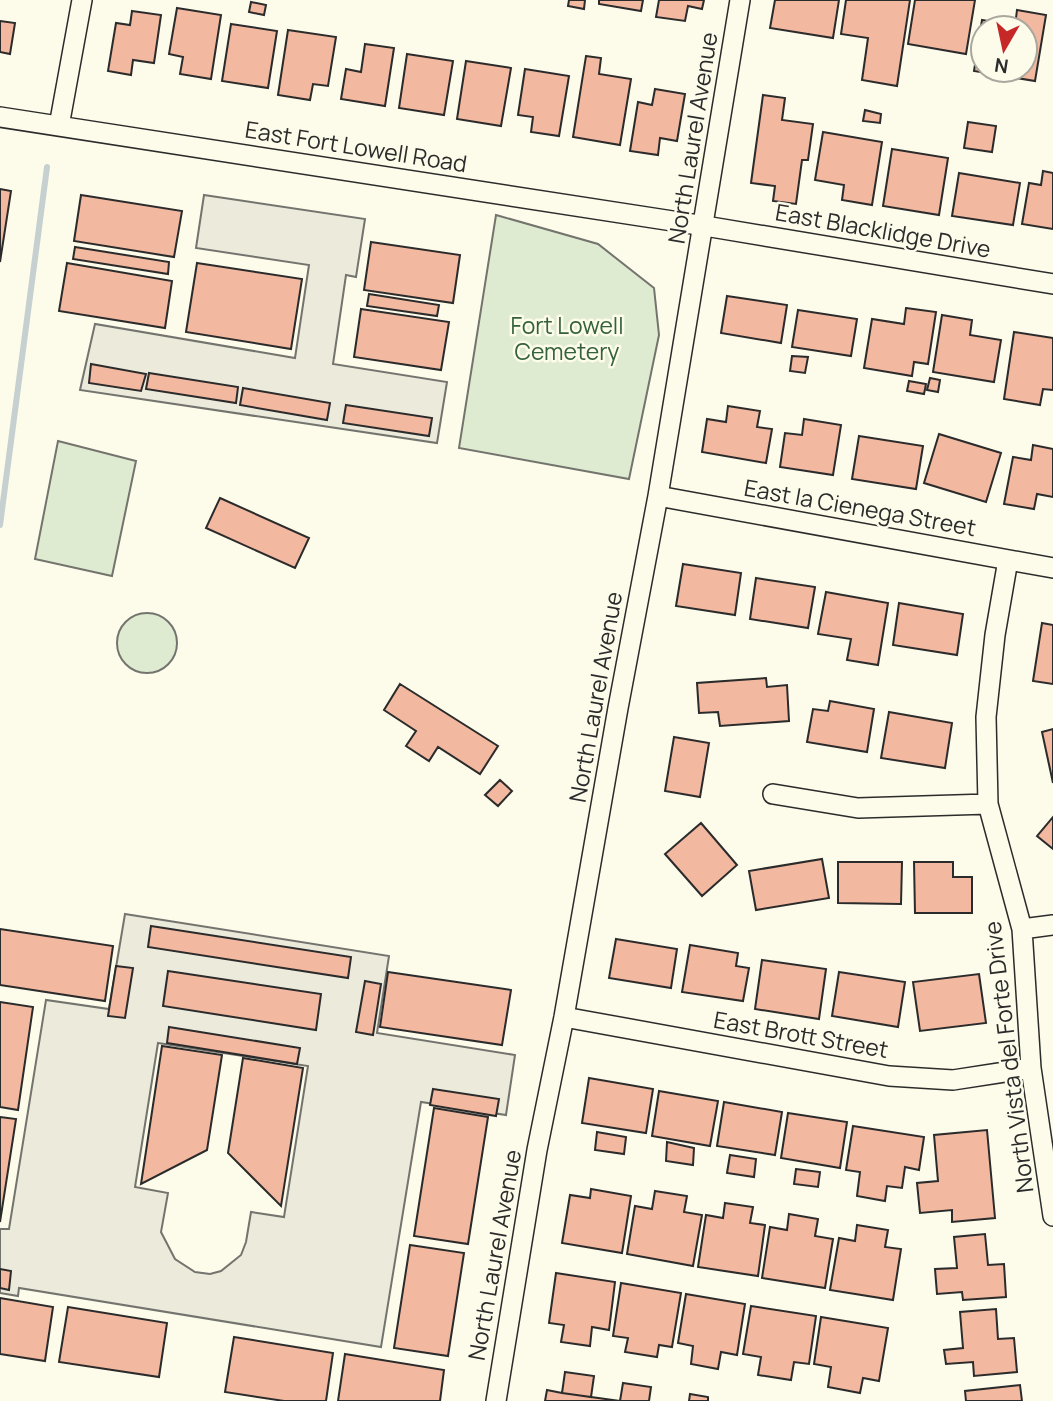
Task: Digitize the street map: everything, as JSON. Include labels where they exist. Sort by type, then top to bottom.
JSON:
[{"type":"street","points":[[59,126],[82,0]]},
{"type":"street","name":"North Laurel Avenue","points":[[496,1401],[537,1150],[564,1017],[658,496],[705,226],[740,0]]},
{"type":"street","name":"East Fort Lowell Road","points":[[0,117],[705,226]]},
{"type":"street","name":"East Blacklidge Drive","points":[[705,226],[1053,284]]},
{"type":"street","name":"East la Cienega Street","points":[[658,496],[1053,568]]},
{"type":"street","name":"North Vista del Forte Drive","points":[[1008,560],[995,635],[986,716],[988,804],[1022,929],[1031,1068],[1053,1216]]},
{"type":"street","points":[[774,794],[858,808],[988,804]]},
{"type":"street","points":[[1022,929],[1053,925]]},
{"type":"street","name":"East Brott Street","points":[[564,1017],[889,1076],[953,1080],[1031,1068]]},
{"type":"green space","name":"Fort Lowell Cemetery","points":[[496,215],[598,244],[654,288],[659,335],[629,479],[459,448]]},
{"type":"green space","points":[[58,441],[136,461],[112,576],[35,559]]},
{"type":"green space","points":[[141,613],[153,613],[172,626],[177,643],[175,655],[164,668],[153,673],[141,673],[122,660],[117,649],[117,637],[130,618]]},
{"type":"shaded area","points":[[204,195],[365,219],[356,277],[346,275],[333,364],[447,382],[437,443],[80,390],[95,324],[295,358],[309,265],[196,248]]},
{"type":"shaded area","points":[[125,914],[389,956],[377,1033],[515,1055],[506,1115],[421,1102],[381,1347],[19,1288],[18,1296],[0,1293],[0,1229],[9,1229],[46,1000],[109,1009]],"holes":[[[158,1043],[308,1066],[284,1217],[251,1212],[241,1255],[221,1271],[210,1274],[195,1272],[175,1259],[161,1232],[168,1193],[135,1187]]]},
{"type":"building","points":[[569,0],[585,0],[584,9],[568,6]]},
{"type":"building","points":[[599,0],[643,0],[641,11],[599,4]]},
{"type":"building","points":[[659,0],[704,0],[702,9],[688,6],[685,21],[656,17]]},
{"type":"building","points":[[775,0],[839,0],[833,38],[770,28]]},
{"type":"building","points":[[846,0],[910,0],[897,86],[862,80],[868,38],[841,34]]},
{"type":"building","points":[[915,0],[975,0],[973,14],[969,14],[966,54],[908,44]]},
{"type":"building","points":[[251,2],[266,5],[264,15],[249,12]]},
{"type":"building","points":[[177,8],[221,15],[211,79],[180,74],[183,57],[169,54]]},
{"type":"building","points":[[1017,10],[1046,15],[1039,57],[1039,14],[1016,14]]},
{"type":"building","points":[[132,11],[161,15],[154,63],[133,60],[131,75],[108,71],[116,23],[130,25]]},
{"type":"building","points":[[0,21],[15,23],[10,54],[0,52]]},
{"type":"building","points":[[231,24],[277,31],[268,88],[222,81]]},
{"type":"building","points":[[288,30],[336,37],[328,86],[313,84],[310,100],[278,95]]},
{"type":"building","points":[[365,44],[394,48],[385,106],[341,99],[346,69],[361,72]]},
{"type":"building","points":[[407,54],[453,61],[444,115],[399,108]]},
{"type":"building","points":[[586,56],[601,58],[599,74],[631,79],[620,145],[573,137]]},
{"type":"building","points":[[466,61],[511,68],[501,126],[457,119]]},
{"type":"building","points":[[525,69],[569,76],[559,136],[531,132],[533,117],[518,115]]},
{"type":"building","points":[[655,89],[685,94],[677,141],[660,138],[658,155],[630,151],[638,102],[652,105]]},
{"type":"building","points":[[763,95],[785,98],[782,120],[813,124],[808,160],[802,160],[796,204],[773,201],[775,186],[751,183]]},
{"type":"building","points":[[865,110],[881,114],[880,123],[863,121]]},
{"type":"building","points":[[968,122],[996,126],[992,152],[964,148]]},
{"type":"building","points":[[823,132],[882,142],[872,205],[842,200],[844,185],[815,180]]},
{"type":"building","points":[[892,149],[948,158],[939,215],[883,206]]},
{"type":"building","points":[[1043,171],[1053,173],[1053,229],[1022,224],[1029,183],[1041,185]]},
{"type":"building","points":[[959,173],[1020,183],[1013,225],[952,216]]},
{"type":"building","points":[[0,189],[11,191],[0,262]]},
{"type":"building","points":[[81,195],[182,211],[174,257],[74,241]]},
{"type":"building","points":[[371,242],[460,255],[453,303],[364,290]]},
{"type":"building","points":[[75,247],[169,262],[168,274],[73,259]]},
{"type":"building","points":[[67,263],[172,281],[165,328],[59,311]]},
{"type":"building","points":[[197,263],[302,279],[291,349],[186,332]]},
{"type":"building","points":[[369,294],[439,305],[437,316],[367,306]]},
{"type":"building","points":[[727,296],[787,305],[781,343],[721,333]]},
{"type":"building","points":[[906,308],[936,312],[928,364],[914,362],[912,376],[864,368],[872,319],[904,324]]},
{"type":"building","points":[[361,309],[449,322],[441,370],[354,357]]},
{"type":"building","points":[[798,310],[857,319],[851,356],[792,347]]},
{"type":"building","points":[[942,315],[972,320],[970,335],[1001,340],[994,382],[933,372]]},
{"type":"building","points":[[1014,332],[1053,338],[1053,390],[1043,389],[1040,405],[1004,399]]},
{"type":"building","points":[[792,356],[808,357],[805,373],[790,371]]},
{"type":"building","points":[[91,364],[146,374],[141,391],[89,383]]},
{"type":"building","points":[[149,373],[238,387],[236,403],[146,389]]},
{"type":"building","points":[[930,378],[940,380],[938,392],[927,390]]},
{"type":"building","points":[[909,381],[926,384],[924,394],[907,391]]},
{"type":"building","points":[[243,388],[330,403],[327,420],[240,405]]},
{"type":"building","points":[[346,405],[432,418],[429,436],[343,423]]},
{"type":"building","points":[[728,406],[760,411],[757,427],[772,429],[766,463],[702,452],[707,419],[726,422]]},
{"type":"building","points":[[804,419],[841,425],[833,475],[780,467],[785,433],[802,435]]},
{"type":"building","points":[[939,434],[1001,453],[986,502],[924,483]]},
{"type":"building","points":[[859,436],[923,446],[916,489],[852,479]]},
{"type":"building","points":[[1033,445],[1053,449],[1053,497],[1037,494],[1034,509],[1004,504],[1013,457],[1031,460]]},
{"type":"building","points":[[220,498],[309,538],[295,568],[206,528]]},
{"type":"building","points":[[683,564],[741,573],[735,615],[676,606]]},
{"type":"building","points":[[756,578],[815,587],[808,628],[750,619]]},
{"type":"building","points":[[826,592],[888,603],[878,665],[847,660],[851,639],[818,634]]},
{"type":"building","points":[[899,603],[963,614],[957,655],[893,645]]},
{"type":"building","points":[[1042,623],[1053,625],[1053,684],[1033,681]]},
{"type":"building","points":[[766,678],[767,687],[787,685],[789,721],[720,726],[718,712],[699,713],[697,683]]},
{"type":"building","points":[[400,684],[498,746],[480,774],[438,747],[429,761],[406,746],[416,731],[384,710]]},
{"type":"building","points":[[830,701],[874,709],[867,752],[807,742],[813,709],[828,711]]},
{"type":"building","points":[[889,712],[952,723],[945,768],[881,758]]},
{"type":"building","points":[[1053,729],[1053,783],[1042,732]]},
{"type":"building","points":[[674,737],[709,743],[700,797],[665,791]]},
{"type":"building","points":[[500,780],[512,791],[498,806],[485,795]]},
{"type":"building","points":[[1053,817],[1053,849],[1037,836]]},
{"type":"building","points":[[701,823],[737,865],[702,896],[665,854]]},
{"type":"building","points":[[822,859],[829,898],[756,910],[749,871]]},
{"type":"building","points":[[838,862],[902,862],[901,904],[838,903]]},
{"type":"building","points":[[914,862],[953,862],[953,877],[972,877],[972,913],[915,913]]},
{"type":"building","points":[[151,926],[351,957],[348,978],[148,947]]},
{"type":"building","points":[[0,929],[113,946],[105,1001],[0,985]]},
{"type":"building","points":[[616,939],[677,949],[671,988],[609,978]]},
{"type":"building","points":[[690,945],[738,953],[736,966],[749,968],[743,1001],[682,992]]},
{"type":"building","points":[[762,960],[826,969],[819,1019],[755,1009]]},
{"type":"building","points":[[116,966],[133,968],[125,1018],[108,1016]]},
{"type":"building","points":[[168,971],[321,994],[316,1030],[163,1006]]},
{"type":"building","points":[[388,972],[511,990],[502,1045],[380,1027]]},
{"type":"building","points":[[839,972],[905,982],[898,1027],[832,1016]]},
{"type":"building","points":[[979,974],[986,1023],[920,1031],[913,982]]},
{"type":"building","points":[[365,981],[381,984],[373,1035],[356,1032]]},
{"type":"building","points":[[0,1002],[33,1007],[18,1110],[0,1107]]},
{"type":"building","points":[[169,1027],[300,1048],[297,1064],[167,1043]]},
{"type":"building","points":[[162,1046],[222,1055],[207,1150],[141,1184]]},
{"type":"building","points":[[243,1058],[303,1068],[281,1206],[228,1153]]},
{"type":"building","points":[[589,1078],[653,1089],[646,1133],[582,1123]]},
{"type":"building","points":[[433,1089],[499,1099],[496,1116],[430,1105]]},
{"type":"building","points":[[659,1091],[718,1101],[710,1146],[652,1136]]},
{"type":"building","points":[[724,1102],[782,1112],[775,1155],[717,1146]]},
{"type":"building","points":[[434,1108],[488,1117],[468,1244],[414,1236]]},
{"type":"building","points":[[788,1113],[847,1122],[840,1168],[781,1158]]},
{"type":"building","points":[[0,1117],[16,1119],[0,1222]]},
{"type":"building","points":[[853,1126],[924,1137],[919,1170],[905,1167],[902,1188],[887,1186],[885,1201],[857,1196],[860,1172],[846,1170]]},
{"type":"building","points":[[987,1130],[995,1218],[952,1222],[952,1210],[920,1213],[917,1183],[938,1181],[934,1135]]},
{"type":"building","points":[[597,1132],[626,1137],[624,1154],[595,1150]]},
{"type":"building","points":[[667,1142],[694,1148],[693,1165],[666,1161]]},
{"type":"building","points":[[730,1155],[756,1159],[754,1177],[727,1173]]},
{"type":"building","points":[[796,1169],[820,1172],[818,1187],[794,1184]]},
{"type":"building","points":[[591,1189],[631,1196],[622,1253],[562,1243],[570,1195],[590,1198]]},
{"type":"building","points":[[655,1191],[687,1196],[684,1212],[702,1215],[693,1266],[627,1254],[635,1206],[652,1209]]},
{"type":"building","points":[[725,1203],[753,1207],[750,1223],[765,1225],[758,1276],[698,1267],[706,1215],[723,1218]]},
{"type":"building","points":[[789,1214],[818,1219],[815,1236],[833,1239],[825,1288],[762,1278],[770,1227],[787,1230]]},
{"type":"building","points":[[857,1225],[888,1230],[885,1247],[901,1249],[893,1300],[830,1290],[839,1238],[855,1241]]},
{"type":"building","points":[[985,1234],[988,1265],[1004,1264],[1006,1297],[963,1300],[962,1292],[937,1294],[935,1269],[957,1268],[954,1237]]},
{"type":"building","points":[[410,1245],[464,1253],[448,1356],[394,1348]]},
{"type":"building","points":[[0,1269],[11,1271],[9,1290],[0,1288]]},
{"type":"building","points":[[556,1273],[615,1282],[609,1330],[592,1327],[590,1346],[561,1342],[564,1325],[549,1323]]},
{"type":"building","points":[[621,1283],[681,1293],[672,1347],[659,1345],[657,1357],[625,1352],[628,1338],[613,1336]]},
{"type":"building","points":[[686,1294],[745,1304],[737,1355],[721,1352],[718,1369],[691,1364],[693,1346],[678,1343]]},
{"type":"building","points":[[0,1298],[53,1307],[45,1361],[0,1354]]},
{"type":"building","points":[[751,1306],[816,1316],[809,1364],[794,1362],[791,1380],[758,1375],[761,1357],[743,1354]]},
{"type":"building","points":[[68,1307],[167,1323],[159,1377],[59,1362]]},
{"type":"building","points":[[996,1309],[998,1339],[1014,1338],[1017,1372],[974,1376],[973,1362],[946,1364],[944,1350],[963,1348],[960,1312]]},
{"type":"building","points":[[821,1317],[888,1328],[879,1381],[863,1378],[860,1393],[828,1387],[831,1367],[814,1364]]},
{"type":"building","points":[[234,1337],[333,1353],[326,1401],[284,1401],[225,1392]]},
{"type":"building","points":[[345,1354],[444,1370],[440,1401],[338,1401]]},
{"type":"building","points":[[565,1372],[594,1376],[591,1397],[562,1393]]},
{"type":"building","points":[[623,1383],[651,1387],[649,1401],[620,1401]]},
{"type":"building","points":[[1020,1385],[1022,1401],[966,1401],[965,1391]]},
{"type":"building","points":[[547,1390],[562,1393],[620,1401],[545,1401]]},
{"type":"building","points":[[690,1394],[708,1397],[708,1401],[689,1401]]},
{"type":"waterway","points":[[0,525],[47,167]]}]
